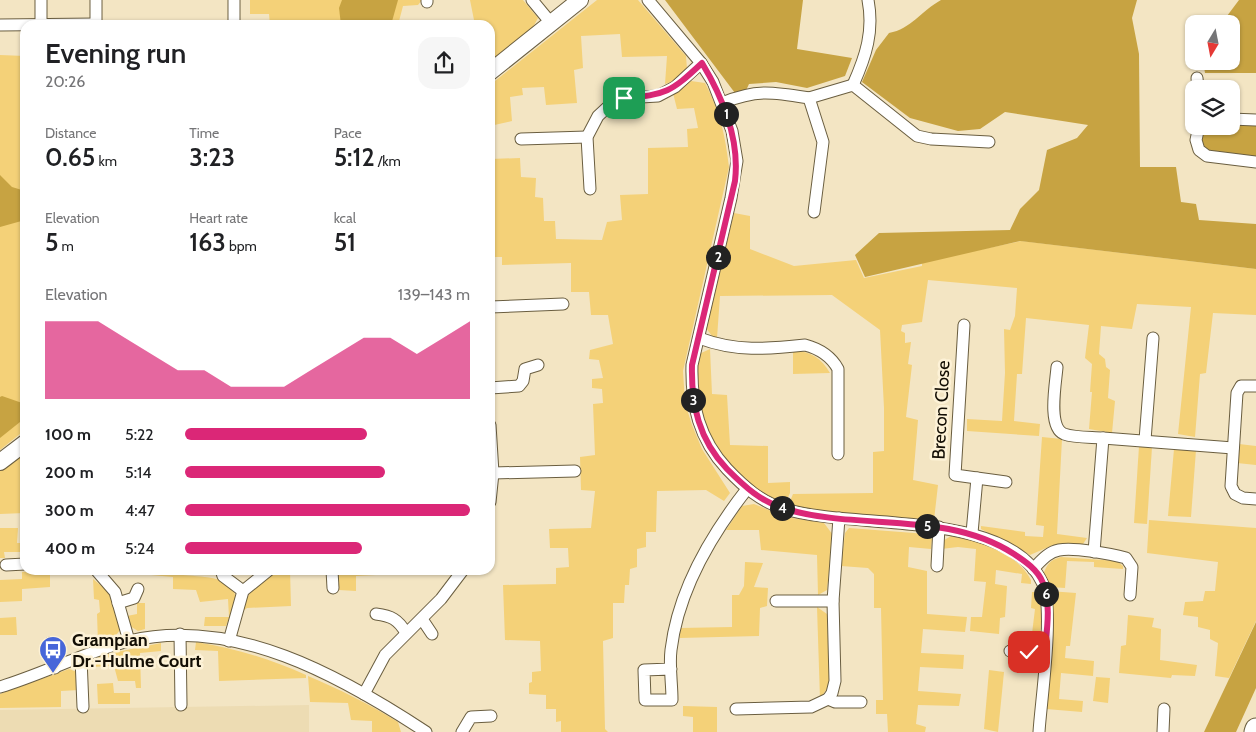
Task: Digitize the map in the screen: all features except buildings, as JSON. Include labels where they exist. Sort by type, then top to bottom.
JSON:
[{"type":"street","points":[[41,0],[41,20]]},
{"type":"street","points":[[96,0],[96,20]]},
{"type":"street","points":[[234,0],[234,20]]},
{"type":"street","points":[[532,0],[551,23]]},
{"type":"street","points":[[495,68],[580,0]]},
{"type":"street","points":[[648,0],[702,63],[722,103],[732,131],[737,161],[733,189],[692,365],[691,391],[697,419],[709,447],[747,489],[764,501],[785,509],[839,518],[939,527],[972,533],[1005,548],[1033,569],[1043,582],[1046,596],[1045,650],[1039,732]]},
{"type":"street","points":[[722,103],[747,93],[778,92],[808,98],[853,85],[865,59],[870,35],[871,16],[868,0]]},
{"type":"street","points":[[0,25],[20,25]]},
{"type":"street","points":[[590,189],[587,137],[598,116],[611,104],[624,98],[658,96],[675,87],[702,63]]},
{"type":"street","points":[[853,85],[917,136],[931,139],[989,142]]},
{"type":"street","points":[[808,98],[823,142],[814,212]]},
{"type":"street","points":[[1240,119],[1256,120]]},
{"type":"street","points":[[1197,135],[1196,140],[1199,150],[1207,156],[1256,162]]},
{"type":"street","points":[[521,139],[587,137]]},
{"type":"street","points":[[495,307],[563,304]]},
{"type":"street","name":"Brecon Close","points":[[964,325],[955,475],[1006,482]]},
{"type":"street","points":[[699,338],[722,346],[744,349],[805,345],[815,348],[832,359],[838,369],[838,454]]},
{"type":"street","points":[[1145,440],[1153,338]]},
{"type":"street","points":[[495,388],[519,386],[523,382],[525,369],[538,364]]},
{"type":"street","points":[[1057,367],[1054,419],[1056,429],[1064,434],[1233,448]]},
{"type":"street","points":[[1256,386],[1241,386],[1237,393],[1231,486],[1234,494],[1243,498],[1256,499]]},
{"type":"street","points":[[1094,552],[1103,438]]},
{"type":"street","points":[[0,462],[20,446]]},
{"type":"street","points":[[495,473],[575,471]]},
{"type":"street","points":[[972,533],[977,478]]},
{"type":"street","points":[[671,669],[671,651],[678,616],[688,586],[720,526],[747,489]]},
{"type":"street","points":[[736,708],[811,707],[828,699],[832,693],[835,681],[833,601],[839,518]]},
{"type":"street","points":[[937,566],[939,527]]},
{"type":"street","points":[[1033,569],[1045,556],[1059,550],[1094,552],[1126,558],[1132,567],[1130,595]]},
{"type":"street","points":[[6,565],[20,564]]},
{"type":"street","points":[[100,575],[115,592],[129,641]]},
{"type":"street","points":[[222,575],[243,591]]},
{"type":"street","points":[[229,641],[243,591],[263,575]]},
{"type":"street","points":[[333,575],[334,588]]},
{"type":"street","points":[[364,694],[385,655],[422,619],[460,575]]},
{"type":"street","points":[[118,603],[134,598],[138,588]]},
{"type":"street","points":[[776,601],[833,601]]},
{"type":"street","points":[[376,614],[391,616],[400,622],[406,633]]},
{"type":"street","points":[[422,619],[432,634]]},
{"type":"street","points":[[180,634],[181,705]]},
{"type":"street","points":[[0,687],[129,641],[180,634],[200,635],[270,652],[306,665],[364,694],[418,730]]},
{"type":"street","points":[[50,643],[55,668]]},
{"type":"street","points":[[1010,651],[1045,650]]},
{"type":"street","points":[[81,658],[83,707]]},
{"type":"street","points":[[828,699],[835,702],[861,702]]},
{"type":"street","points":[[1163,732],[1164,709]]},
{"type":"street","points":[[462,732],[471,716],[491,716]]},
{"type":"shaded area","points":[[250,0],[422,0],[418,5],[403,6],[399,20],[270,20],[269,14],[250,14]]},
{"type":"shaded area","points":[[342,0],[398,0],[392,20],[340,20],[339,8]]},
{"type":"shaded area","points":[[470,0],[523,0],[538,18],[532,29],[495,59],[495,20],[474,20]]},
{"type":"shaded area","points":[[597,0],[638,0],[686,56],[687,69],[677,80],[665,84],[667,56],[622,57],[620,34],[581,36],[583,68],[574,70],[577,103],[546,105],[544,87],[522,88],[523,95],[510,97],[512,121],[495,125],[495,81]]},
{"type":"shaded area","points":[[665,0],[803,0],[797,49],[852,58],[845,76],[807,88],[776,82],[749,84],[741,101]]},
{"type":"shaded area","points":[[941,0],[1137,0],[1132,18],[1139,54],[1140,167],[1176,167],[1181,202],[1196,204],[1199,220],[1256,224],[1256,269],[1020,241],[865,277],[855,255],[879,233],[1010,230],[1020,209],[1039,190],[1047,150],[1077,138],[1088,125],[1005,112],[980,129],[958,131],[910,118],[862,82],[876,50],[889,33],[904,28]]},
{"type":"shaded area","points":[[1239,0],[1256,0],[1256,73],[1205,73],[1204,70],[1240,70],[1240,15],[1228,15]]},
{"type":"shaded area","points":[[0,55],[20,56],[20,434],[0,450]]},
{"type":"shaded area","points":[[691,81],[705,83],[715,104],[726,144],[729,167],[683,371],[685,403],[692,425],[702,449],[730,493],[724,501],[706,490],[657,491],[656,532],[646,532],[646,547],[637,549],[637,567],[630,569],[629,585],[625,585],[624,603],[613,603],[613,638],[603,641],[605,729],[608,732],[561,732],[561,721],[556,722],[556,709],[546,709],[546,695],[529,694],[532,672],[541,671],[540,641],[505,640],[503,585],[556,584],[556,568],[569,567],[568,548],[550,548],[549,529],[591,528],[595,491],[581,490],[580,457],[595,455],[593,404],[603,403],[602,389],[592,388],[592,379],[603,378],[599,360],[589,359],[590,350],[613,344],[608,315],[591,315],[589,292],[571,292],[571,263],[502,265],[502,257],[495,257],[495,159],[520,158],[521,177],[536,178],[535,197],[543,198],[544,221],[555,221],[556,239],[602,240],[607,222],[622,220],[620,195],[648,194],[648,148],[688,147],[687,129],[698,128],[694,108],[677,109],[673,93]]},
{"type":"shaded area","points":[[1240,124],[1256,125],[1256,158],[1209,152],[1201,147],[1202,135],[1240,135]]},
{"type":"shaded area","points":[[0,175],[12,187],[20,189],[20,221],[0,227]]},
{"type":"shaded area","points":[[734,213],[750,216],[750,249],[794,266],[856,260],[864,278],[922,266],[922,262],[1021,241],[1256,269],[1256,315],[1213,313],[1206,373],[1200,374],[1195,437],[1178,434],[1191,307],[1137,304],[1132,329],[1101,326],[1099,354],[1105,359],[1106,367],[1110,370],[1108,398],[1115,401],[1112,433],[1089,429],[1092,364],[1085,358],[1089,325],[1026,318],[1022,374],[1017,374],[1014,421],[1040,424],[1039,436],[967,431],[967,419],[1002,421],[1005,373],[1004,329],[1010,330],[1015,316],[1017,288],[928,280],[922,322],[902,325],[901,331],[905,333],[905,343],[911,342],[908,364],[912,365],[906,417],[918,420],[913,480],[938,485],[934,520],[816,512],[788,506],[793,494],[873,493],[873,452],[884,451],[880,330],[832,295],[720,296],[717,338],[712,336],[706,328]]},
{"type":"shaded area","points":[[710,349],[712,394],[727,395],[730,445],[768,446],[768,483],[790,482],[790,493],[785,504],[764,495],[749,485],[711,443],[695,390],[699,354]]},
{"type":"shaded area","points":[[793,351],[805,352],[815,356],[830,373],[793,374]]},
{"type":"shaded area","points":[[0,397],[20,402],[20,422],[0,438]]},
{"type":"shaded area","points":[[1042,437],[1062,439],[1057,534],[1087,538],[1083,544],[1053,545],[1030,555],[981,529],[981,526],[1025,532],[1025,536],[1043,537],[1044,526],[1036,525]]},
{"type":"shaded area","points":[[1239,444],[1256,446],[1256,465],[1237,463]]},
{"type":"shaded area","points":[[1139,446],[1152,447],[1147,524],[1134,523]]},
{"type":"shaded area","points":[[1174,449],[1196,450],[1191,517],[1168,516]]},
{"type":"shaded area","points":[[20,454],[20,513],[0,514],[0,469]]},
{"type":"shaded area","points":[[754,504],[786,517],[824,523],[833,535],[827,590],[818,595],[817,555],[761,550],[759,530],[726,530],[742,506]]},
{"type":"shaded area","points":[[1149,520],[1256,528],[1256,621],[1229,678],[1215,676],[1218,643],[1210,639],[1210,630],[1198,627],[1198,617],[1183,615],[1185,602],[1203,601],[1205,591],[1215,591],[1218,562],[1147,553]]},
{"type":"shaded area","points":[[0,528],[18,528],[17,543],[20,543],[20,552],[4,552],[5,558],[0,558]]},
{"type":"shaded area","points":[[849,528],[927,534],[932,539],[931,549],[909,547],[908,567],[927,571],[927,614],[967,617],[965,632],[923,629],[921,653],[964,655],[963,669],[920,667],[918,691],[961,694],[959,706],[918,705],[916,724],[926,727],[925,732],[888,732],[887,714],[876,714],[876,700],[883,700],[881,608],[874,608],[874,574],[868,568],[841,566],[845,533]]},
{"type":"shaded area","points":[[951,536],[974,541],[1007,555],[1024,570],[1031,580],[1031,584],[1021,583],[1022,574],[996,570],[995,584],[1007,586],[1005,617],[1000,618],[999,634],[970,631],[971,617],[982,617],[986,582],[974,581],[976,549],[958,547],[941,549],[941,542]]},
{"type":"shaded area","points":[[1061,557],[1117,561],[1123,566],[1123,569],[1094,567],[1094,562],[1067,561],[1065,588],[1049,587],[1043,575],[1044,571],[1052,561]]},
{"type":"shaded area","points":[[745,562],[763,563],[754,587],[768,588],[767,606],[760,608],[759,636],[680,638],[680,628],[732,627],[732,595],[739,595],[744,586]]},
{"type":"shaded area","points":[[22,575],[50,575],[50,587],[22,589],[22,601],[0,602],[0,580],[22,579]]},
{"type":"shaded area","points":[[151,575],[205,577],[221,580],[228,584],[232,588],[235,599],[234,606],[226,626],[204,626],[205,617],[229,617],[228,599],[200,602],[196,590],[173,589],[173,577]]},
{"type":"shaded area","points":[[268,575],[290,575],[291,606],[247,608],[243,611],[247,598]]},
{"type":"shaded area","points":[[338,575],[376,575],[356,576],[356,591],[339,590]]},
{"type":"shaded area","points":[[93,579],[110,593],[120,630],[114,638],[98,643],[97,614],[100,612],[99,600],[94,599]]},
{"type":"shaded area","points":[[1049,591],[1076,593],[1070,646],[1066,646],[1065,658],[1094,661],[1093,676],[1061,673],[1059,699],[1083,701],[1082,712],[1046,709]]},
{"type":"shaded area","points":[[1032,592],[1036,592],[1039,598],[1041,623],[1039,642],[1030,650],[1035,609],[1031,608]]},
{"type":"shaded area","points":[[137,603],[145,603],[145,629],[138,631],[130,626],[127,616],[137,614]]},
{"type":"shaded area","points":[[817,607],[827,614],[830,684],[820,699]]},
{"type":"shaded area","points":[[1128,615],[1154,618],[1152,627],[1161,629],[1160,660],[1197,665],[1195,676],[1172,675],[1171,678],[1119,673],[1121,646],[1126,645]]},
{"type":"shaded area","points":[[16,617],[17,635],[0,635],[0,618]]},
{"type":"shaded area","points":[[1256,622],[1256,688],[1236,732],[1204,732]]},
{"type":"shaded area","points":[[196,642],[225,647],[266,659],[306,675],[306,678],[219,681],[218,651],[195,650]]},
{"type":"shaded area","points":[[161,643],[161,651],[140,653],[141,688],[136,688],[135,681],[118,681],[114,666],[90,667],[90,661],[107,654]]},
{"type":"shaded area","points":[[69,669],[77,672],[79,690],[61,691],[61,707],[0,708],[0,694]]},
{"type":"shaded area","points":[[989,670],[1004,672],[998,732],[984,729]]},
{"type":"shaded area","points":[[308,676],[354,697],[387,715],[398,722],[401,732],[372,732],[372,721],[351,720],[348,703],[310,702]]},
{"type":"shaded area","points":[[1096,677],[1110,678],[1108,703],[1093,701]]},
{"type":"shaded area","points":[[113,683],[114,693],[130,693],[130,704],[98,704],[97,684]]},
{"type":"shaded area","points":[[309,705],[309,732],[0,732],[0,710]]},
{"type":"shaded area","points":[[683,706],[717,707],[717,732],[693,732],[693,717],[683,716]]},
{"type":"place","name":"Grampian Dr.-Hulme Court","points":[[53,674]]},
{"type":"route","points":[[624,98],[658,96],[675,87],[702,63],[713,82],[732,131],[737,161],[735,181],[692,365],[691,391],[697,419],[709,447],[724,466],[747,489],[764,501],[785,509],[812,515],[939,527],[972,533],[989,539],[1021,558],[1043,582],[1046,596],[1048,621],[1045,650],[1029,652]]}]
